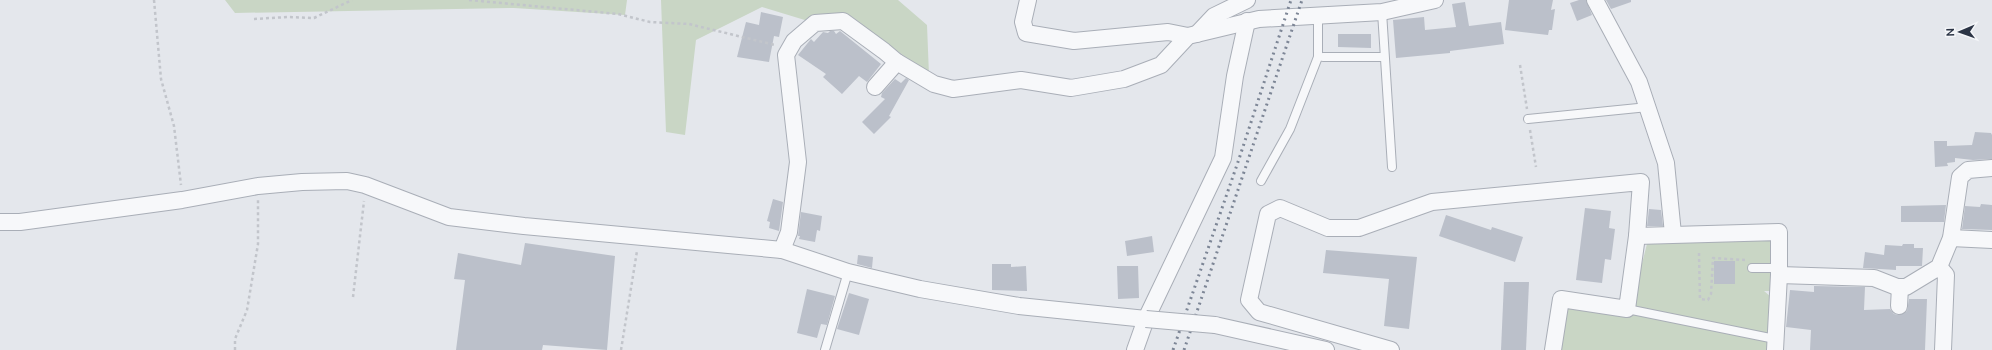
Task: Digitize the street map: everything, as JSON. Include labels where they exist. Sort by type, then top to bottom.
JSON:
[{"type":"street","points":[[1028,0],[1023,22],[1026,33],[1074,41],[1168,32],[1192,35],[1247,21],[1318,15],[1382,12],[1435,0]]},
{"type":"street","points":[[782,250],[789,232],[798,162],[786,55],[789,48],[815,23],[843,21],[897,62],[934,84],[953,89],[1021,80],[1071,88],[1124,79],[1161,65],[1214,16],[1247,0]]},
{"type":"street","points":[[1595,0],[1596,6],[1640,82],[1666,163],[1673,234]]},
{"type":"street","points":[[1135,350],[1146,319],[1223,158],[1235,76],[1247,21]]},
{"type":"street","points":[[875,87],[897,62]]},
{"type":"street","points":[[1779,272],[1874,278],[1900,287],[1906,287],[1939,267],[1951,238],[1960,177],[1968,170],[1992,168]]},
{"type":"street","points":[[0,222],[20,222],[182,200],[258,186],[347,181],[366,185],[449,217],[782,250],[848,272],[920,289],[1019,306],[1215,325],[1326,350]]},
{"type":"street","points":[[1391,350],[1259,312],[1249,300],[1268,214],[1280,208],[1328,228],[1359,228],[1432,202],[1641,182],[1637,236],[1627,309],[1561,299],[1553,350]]},
{"type":"street","points":[[1637,236],[1779,232],[1779,272],[1775,345]]},
{"type":"street","points":[[1951,238],[1992,240]]},
{"type":"street","points":[[1939,267],[1946,274],[1943,350]]},
{"type":"street","points":[[1899,306],[1900,287]]},
{"type":"lane","points":[[1382,12],[1392,167]]},
{"type":"lane","points":[[1261,181],[1290,129],[1318,57],[1318,15]]},
{"type":"lane","points":[[1323,57],[1384,57]]},
{"type":"lane","points":[[1528,119],[1648,107]]},
{"type":"lane","points":[[1752,268],[1779,272]]},
{"type":"lane","points":[[824,350],[848,272]]},
{"type":"lane","points":[[1627,309],[1775,345]]},
{"type":"path","points":[[154,0],[161,78],[174,126],[182,200]]},
{"type":"path","points":[[254,19],[288,17],[314,18],[352,0]]},
{"type":"path","points":[[469,0],[618,14],[650,22],[689,24],[789,48]]},
{"type":"path","points":[[353,297],[366,185]]},
{"type":"path","points":[[235,350],[235,339],[247,310],[258,244],[258,186]]},
{"type":"path","points":[[621,350],[639,237]]},
{"type":"path","points":[[1699,252],[1700,299],[1708,300],[1711,294],[1713,258],[1744,259],[1752,268]]},
{"type":"green space","points":[[225,0],[627,0],[625,15],[514,8],[235,13]]},
{"type":"green space","points":[[661,0],[898,0],[927,25],[929,75],[851,16],[808,21],[762,7],[696,40],[685,135],[666,132]]},
{"type":"green space","points":[[1773,236],[1770,291],[1764,291],[1771,297],[1770,350],[1553,350],[1566,310],[1577,306],[1619,312],[1628,318],[1647,244]]},
{"type":"building","points":[[1509,0],[1553,0],[1551,10],[1555,9],[1552,30],[1549,30],[1548,35],[1505,30]]},
{"type":"building","points":[[1579,0],[1586,0],[1592,15],[1577,21],[1570,3]]},
{"type":"building","points":[[1606,0],[1631,0],[1631,2],[1611,9]]},
{"type":"building","points":[[1465,2],[1469,26],[1501,22],[1504,44],[1450,51],[1450,53],[1396,58],[1393,20],[1424,17],[1425,30],[1456,27],[1452,4]]},
{"type":"building","points":[[761,12],[783,17],[779,37],[774,36],[769,62],[737,57],[746,22],[759,25]]},
{"type":"building","points":[[830,31],[834,31],[836,34],[840,31],[881,64],[867,82],[859,76],[842,94],[823,77],[826,74],[798,55],[811,39],[814,42],[823,32],[828,33]]},
{"type":"building","points":[[1338,34],[1371,34],[1371,48],[1338,47]]},
{"type":"building","points":[[906,78],[909,80],[889,116],[891,117],[874,134],[862,122],[885,99],[881,97],[882,93],[895,79],[901,83]]},
{"type":"building","points":[[1975,132],[1991,133],[1992,159],[1973,160],[1955,158],[1955,162],[1947,163],[1948,166],[1935,167],[1934,141],[1947,141],[1947,146],[1972,145]]},
{"type":"building","points":[[773,199],[783,202],[779,231],[769,228],[770,222],[767,221]]},
{"type":"building","points":[[1981,204],[1992,205],[1992,230],[1962,229],[1965,206],[1980,207]]},
{"type":"building","points":[[1946,205],[1944,222],[1901,222],[1901,206]]},
{"type":"building","points":[[1585,208],[1611,211],[1609,228],[1615,229],[1611,260],[1605,259],[1602,283],[1576,280]]},
{"type":"building","points":[[1649,209],[1661,210],[1663,226],[1647,226]]},
{"type":"building","points":[[801,212],[822,216],[820,231],[817,230],[815,242],[799,239],[800,236],[798,236]]},
{"type":"building","points":[[1446,215],[1491,230],[1492,227],[1523,237],[1515,262],[1439,236]]},
{"type":"building","points":[[1152,236],[1154,252],[1127,256],[1125,241]]},
{"type":"building","points":[[525,243],[615,256],[607,350],[543,345],[542,350],[456,350],[465,280],[454,279],[458,253],[521,265]]},
{"type":"building","points":[[1903,244],[1914,244],[1914,248],[1923,248],[1922,266],[1896,266],[1896,270],[1863,268],[1865,252],[1884,255],[1885,245],[1902,246]]},
{"type":"building","points":[[1326,250],[1417,257],[1409,329],[1384,326],[1389,279],[1323,273]]},
{"type":"building","points":[[858,255],[873,257],[872,268],[857,264]]},
{"type":"building","points":[[1714,261],[1735,261],[1735,284],[1714,284]]},
{"type":"building","points":[[992,264],[1011,264],[1011,267],[1026,266],[1027,291],[992,290]]},
{"type":"building","points":[[1117,266],[1138,266],[1139,298],[1118,299]]},
{"type":"building","points":[[1504,282],[1529,282],[1526,350],[1501,350]]},
{"type":"building","points":[[1814,286],[1865,287],[1864,310],[1890,309],[1894,314],[1898,315],[1907,311],[1909,299],[1927,299],[1925,350],[1810,350],[1811,330],[1786,327],[1790,290],[1814,292]]},
{"type":"building","points":[[807,289],[835,296],[827,325],[821,324],[817,338],[797,333]]},
{"type":"building","points":[[849,293],[869,299],[859,335],[837,329]]},
{"type":"railway","points":[[1173,350],[1239,159],[1291,0]]},
{"type":"railway","points":[[1184,350],[1302,0]]}]
